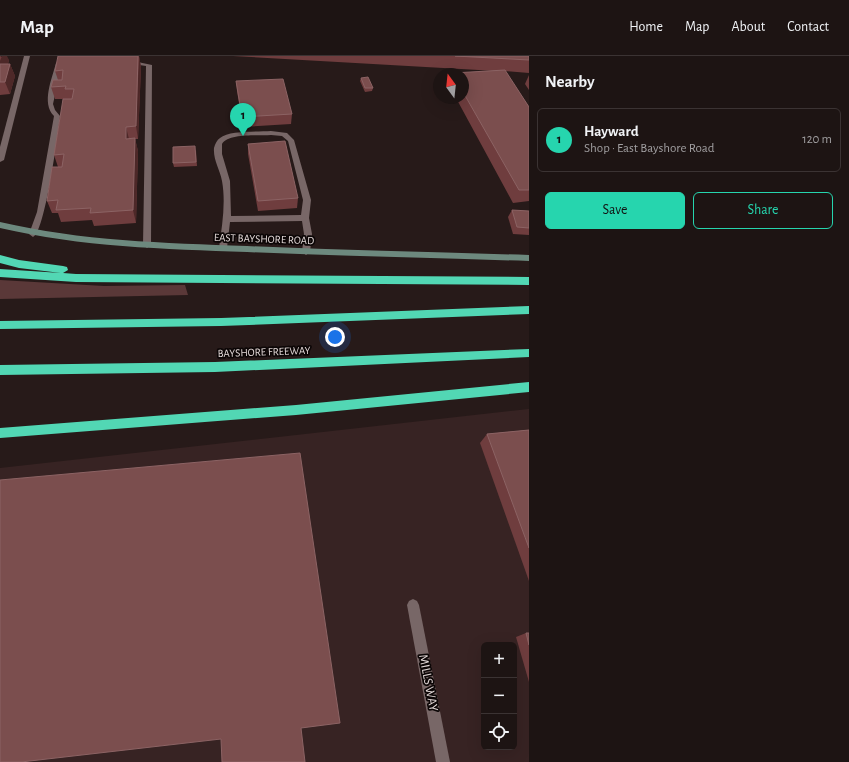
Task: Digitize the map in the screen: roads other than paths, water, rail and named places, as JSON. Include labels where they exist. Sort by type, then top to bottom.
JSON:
[{"type":"highway","points":[[0,259],[46,269],[79,272],[222,278]]},
{"type":"highway","points":[[0,273],[76,278],[529,281]]},
{"type":"highway","points":[[0,325],[229,322],[529,310]]},
{"type":"highway","name":"BAYSHORE FREEWAY","points":[[0,370],[223,366],[529,353]]},
{"type":"highway","points":[[0,433],[296,410],[529,386]]},
{"type":"street","points":[[0,160],[27,56]]},
{"type":"street","points":[[33,234],[41,212],[57,116],[52,111],[50,104],[60,59],[62,58]]},
{"type":"street","points":[[124,62],[149,65],[147,245]]},
{"type":"street","points":[[223,248],[228,220],[226,181],[218,153],[218,144],[222,139],[231,136],[278,133],[289,136],[292,140],[307,200],[305,218],[308,234],[306,252]]},
{"type":"street","points":[[228,220],[305,218]]},
{"type":"street","name":"EAST BAYSHORE ROAD","points":[[0,225],[33,234],[85,242],[306,252],[529,258]]},
{"type":"street","name":"MILLS WAY","points":[[413,605],[443,762]]},
{"type":"place","name":"Hayward","points":[[243,136]]}]
